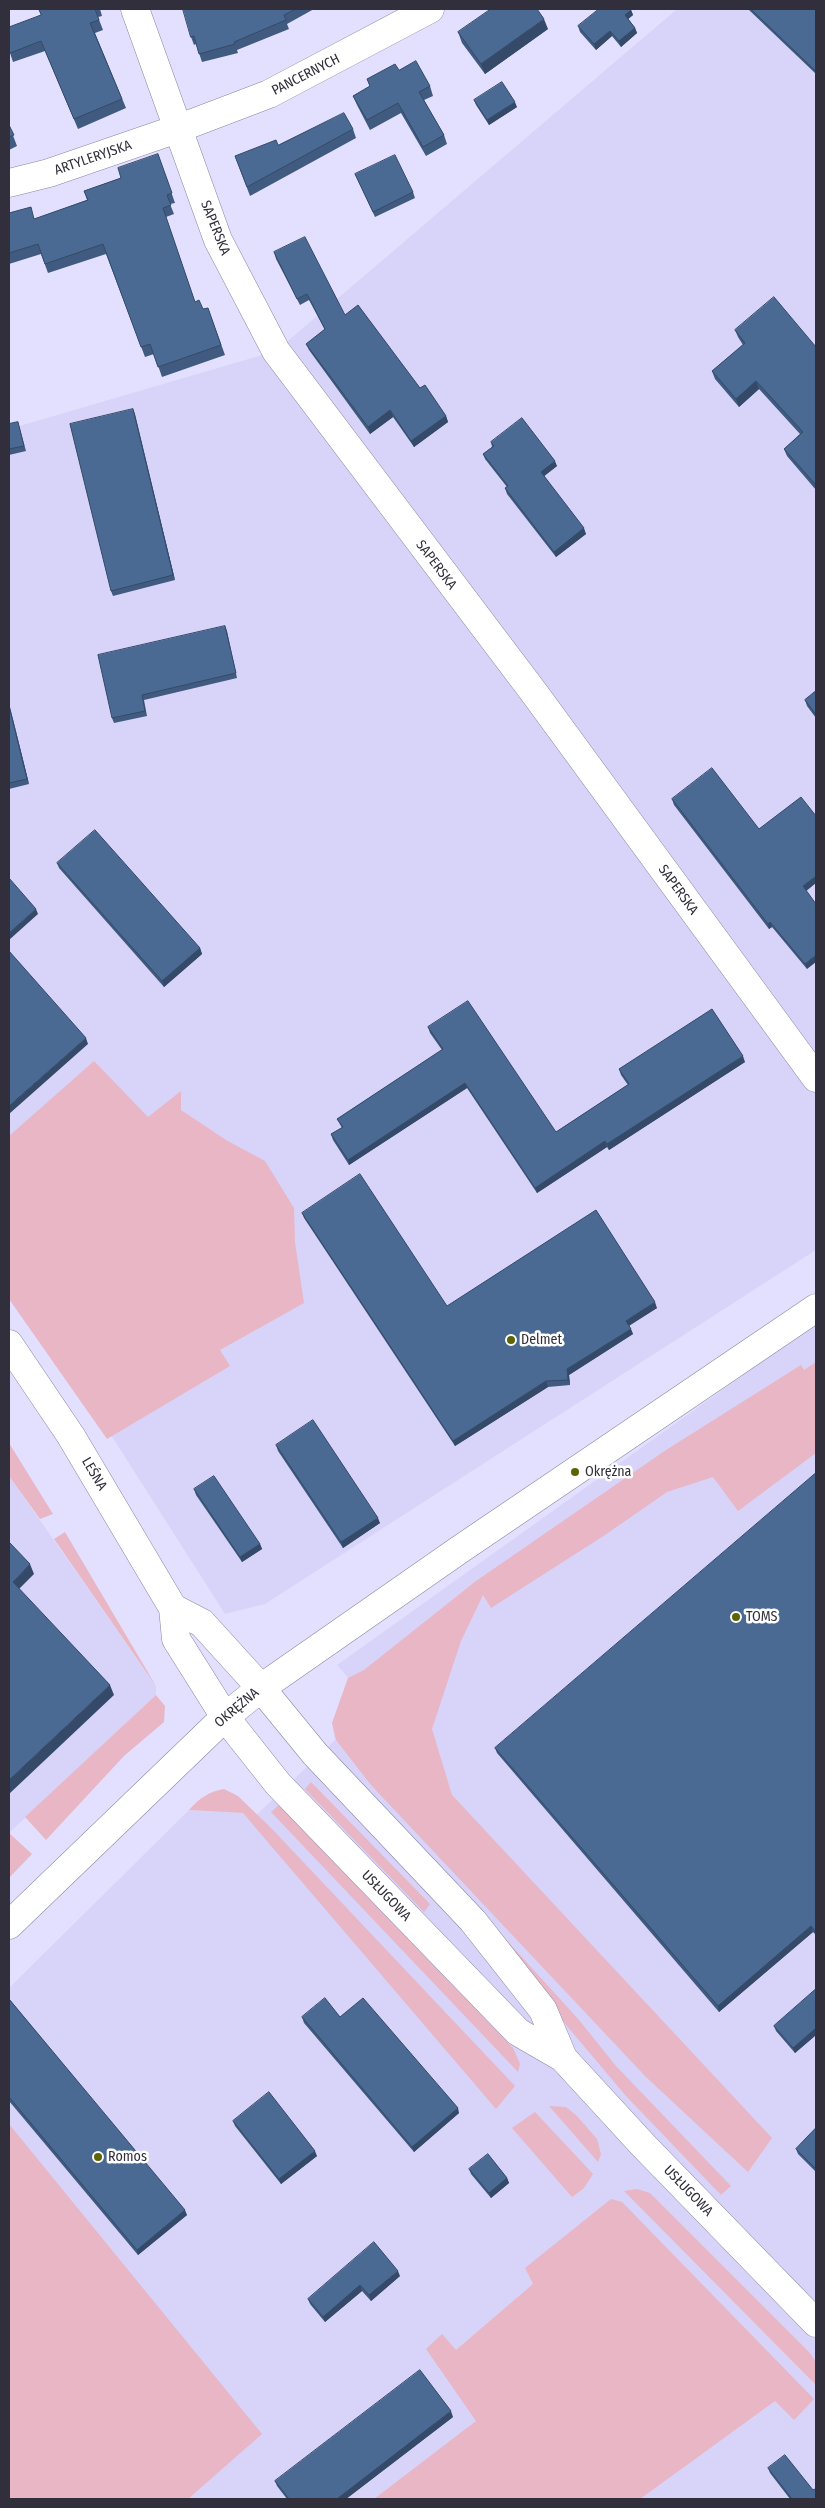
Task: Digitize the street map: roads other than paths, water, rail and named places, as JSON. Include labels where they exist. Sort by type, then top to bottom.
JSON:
[{"type":"street","name":"SAPERSKA","points":[[135,9],[218,240],[276,352],[536,694],[816,1078]]},
{"type":"street","name":"PANCERNYCH","points":[[177,129],[269,94],[430,9]]},
{"type":"street","name":"ARTYLERYJSKA","points":[[9,183],[49,173],[177,129]]},
{"type":"street","name":"OKRĘŻNA","points":[[9,1925],[225,1717],[261,1688],[459,1550],[816,1308]]},
{"type":"street","name":"LEŚNA","points":[[9,1344],[71,1436],[173,1608],[176,1639],[225,1717]]},
{"type":"street","points":[[173,1608],[202,1623],[261,1688]]},
{"type":"street","name":"USŁUGOWA","points":[[261,1688],[315,1754],[473,1921],[543,2010],[563,2058]]},
{"type":"street","name":"USŁUGOWA","points":[[225,1717],[278,1784],[518,2032],[563,2058],[816,2323]]},
{"type":"place","name":"Delmet","points":[[511,1340]]},
{"type":"place","name":"Okrężna","points":[[575,1472]]},
{"type":"place","name":"TOMS","points":[[736,1617]]},
{"type":"place","name":"Romos","points":[[98,2157]]}]
